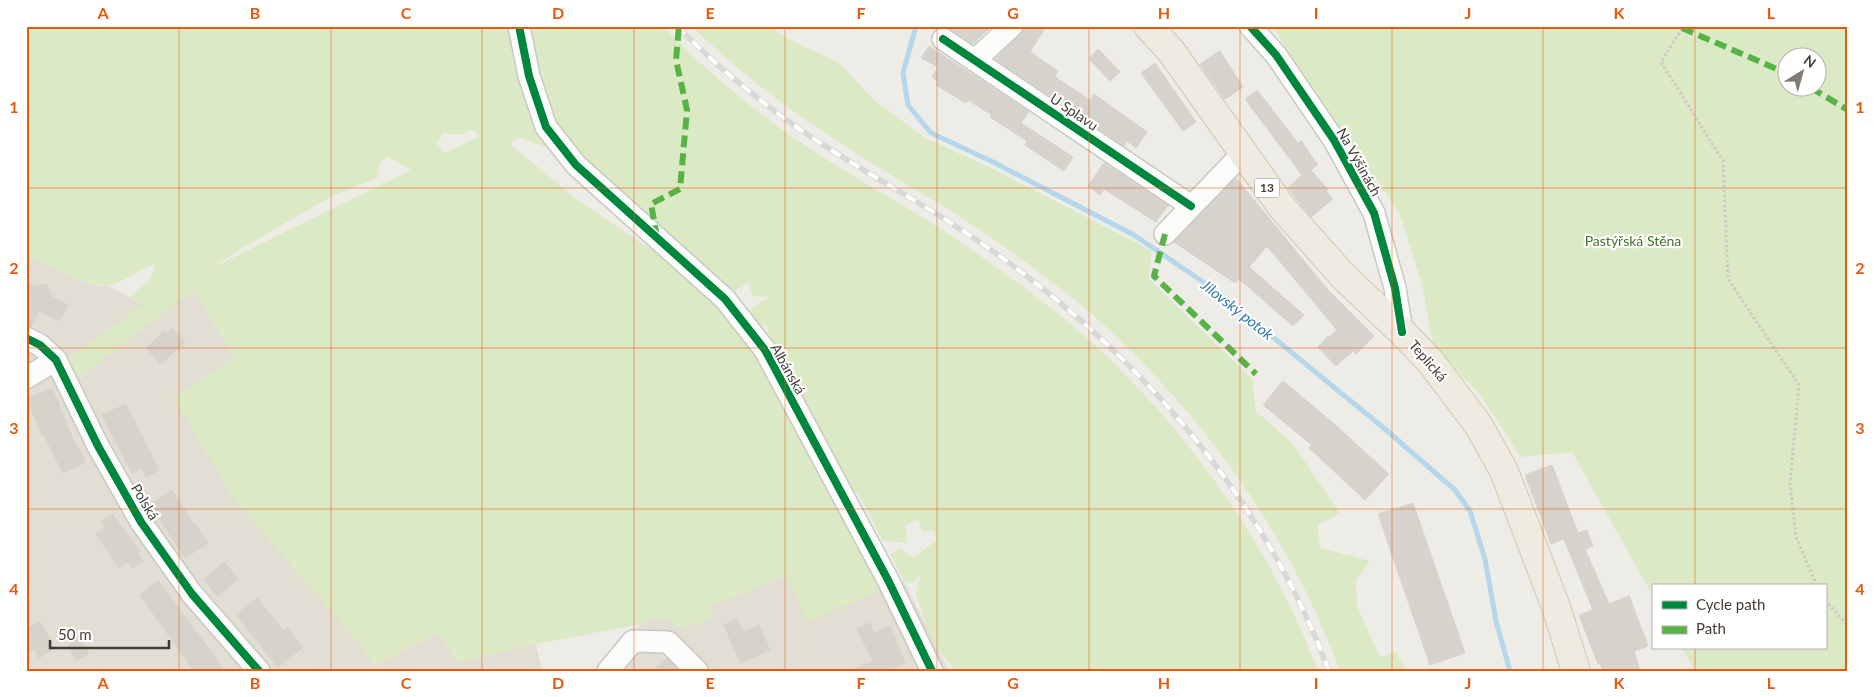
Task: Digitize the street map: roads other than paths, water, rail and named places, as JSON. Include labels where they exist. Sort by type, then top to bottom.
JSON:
[{"type":"main road","name":"Teplická","points":[[1150,27],[1171,51],[1242,154],[1281,206],[1343,276],[1430,361],[1479,426],[1504,471],[1556,607],[1576,671]]},
{"type":"street","name":"Albánská","points":[[519,26],[528,76],[546,127],[576,165],[725,299],[765,350],[888,580],[932,671]]},
{"type":"street","points":[[975,60],[1012,26]]},
{"type":"street","name":"Na Výšinách","points":[[1250,26],[1276,55],[1334,140],[1374,213],[1395,288],[1402,332]]},
{"type":"street","name":"U Splavu","points":[[943,39],[1191,206]]},
{"type":"street","points":[[1165,234],[1242,154]]},
{"type":"street","name":"Polská","points":[[26,338],[40,345],[56,360],[98,446],[141,522],[192,594],[259,671]]},
{"type":"street","points":[[26,378],[56,360]]},
{"type":"street","points":[[608,671],[633,641],[668,642],[697,671]]},
{"type":"waterway","name":"Jílovský potok","points":[[916,26],[903,73],[908,105],[931,133],[993,162],[1134,235],[1218,292],[1385,429],[1455,490],[1470,511],[1485,559],[1496,621],[1510,671]]},
{"type":"railway","points":[[677,26],[734,79],[764,103],[833,151],[951,223],[1013,266],[1071,312],[1126,362],[1176,417],[1222,475],[1264,536],[1299,602],[1329,671]]},
{"type":"park label","name":"Pastýřská Stěna","points":[[1633,241]]}]
